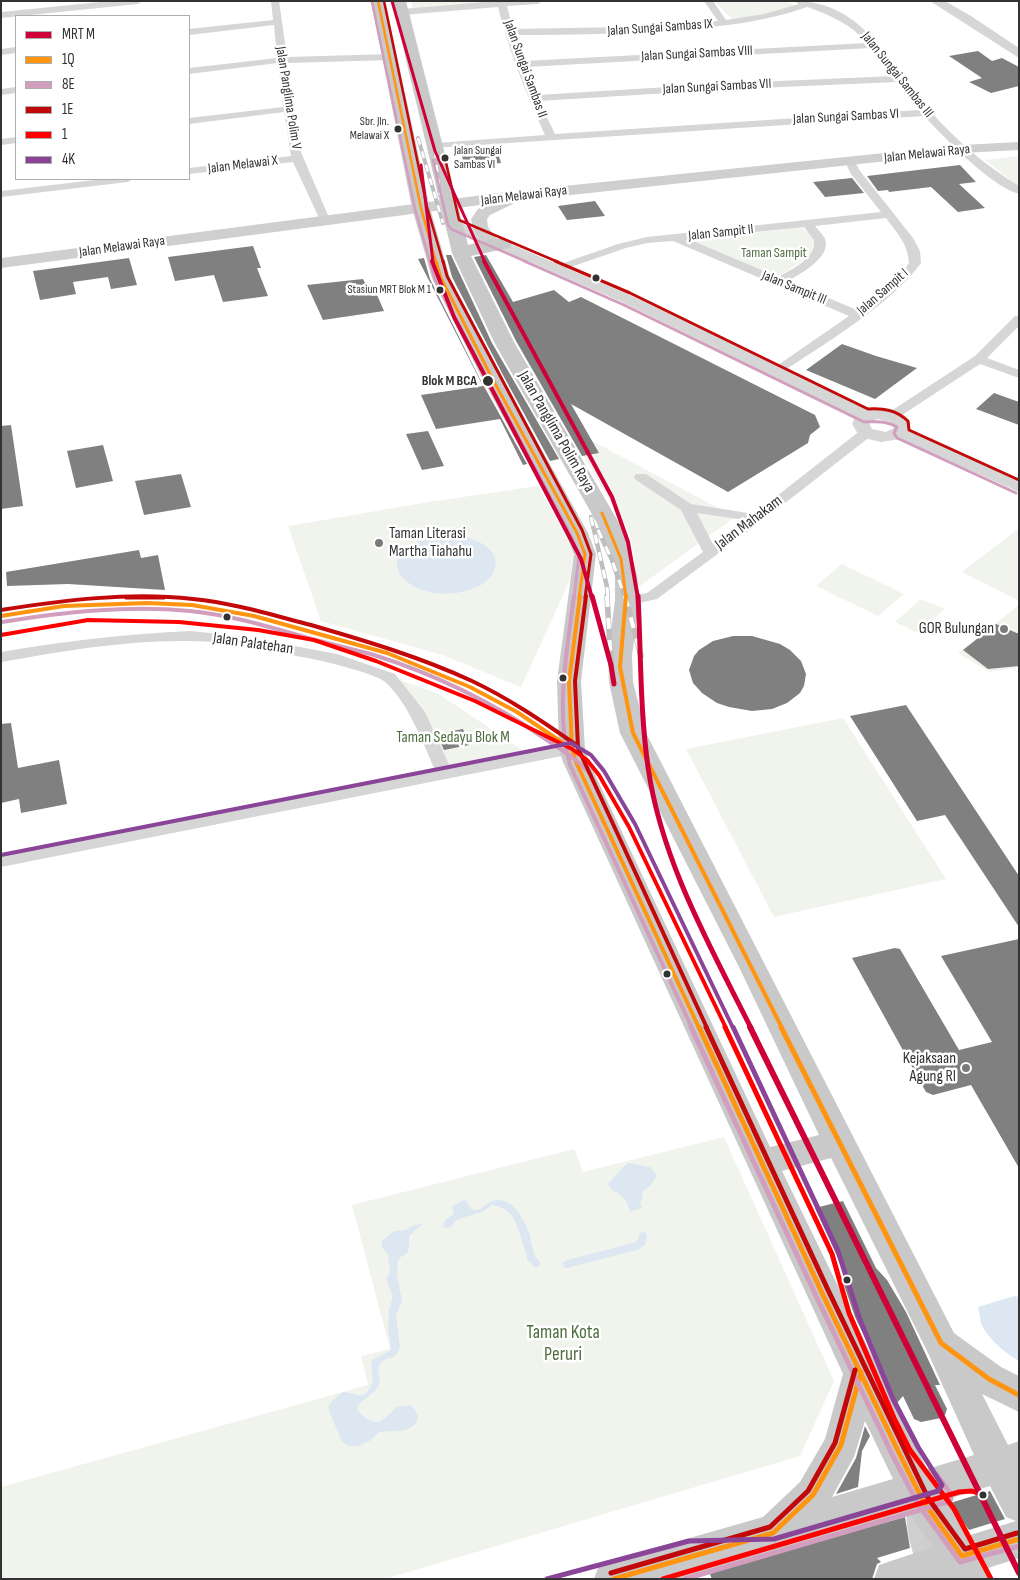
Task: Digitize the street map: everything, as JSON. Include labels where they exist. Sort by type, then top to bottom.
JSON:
[{"type":"main road","name":"Jalan Panglima Polim Raya","points":[[378,1],[392,56],[421,208],[441,278],[463,323],[577,533],[585,554],[569,681],[572,749],[582,776],[761,1163],[920,1496],[952,1570]]},
{"type":"main road","name":"Jalan Panglima Polim Raya","points":[[401,7],[461,253],[504,342],[608,523],[626,576],[626,600],[620,656],[621,682],[633,733],[753,967],[839,1143],[941,1343],[1009,1462],[1019,1504]]},
{"type":"main road","name":"Jalan Melawai Raya","points":[[1,262],[421,208],[452,214],[518,196],[962,150],[1019,146]]},
{"type":"main road","points":[[461,253],[490,245],[496,241],[480,226],[479,219],[484,212],[518,196]]},
{"type":"main road","points":[[463,323],[493,319]]},
{"type":"main road","points":[[761,1163],[839,1143]]},
{"type":"main road","points":[[941,1343],[959,1358],[1019,1395]]},
{"type":"main road","points":[[772,1533],[813,1495],[841,1444],[860,1372]]},
{"type":"main road","points":[[613,1579],[772,1533],[920,1496],[1009,1462]]},
{"type":"main road","points":[[893,1579],[952,1570],[1019,1539]]},
{"type":"street","points":[[1,15],[138,1]]},
{"type":"street","name":"Jalan Panglima Polim V","points":[[275,1],[281,60],[297,158],[325,220]]},
{"type":"street","points":[[401,7],[538,1]]},
{"type":"street","points":[[708,1],[724,23]]},
{"type":"street","points":[[936,1],[967,18],[1019,54]]},
{"type":"street","name":"Jalan Sungai Sambas II","points":[[502,2],[509,32],[533,98],[551,137]]},
{"type":"street","name":"Jalan Sungai Sambas IX","points":[[509,32],[609,31],[724,23],[781,15],[802,3]]},
{"type":"street","name":"Jalan Sungai Sambas III","points":[[802,3],[831,12],[860,29],[926,113],[962,150]]},
{"type":"street","points":[[190,32],[277,22]]},
{"type":"street","name":"Jalan Sungai Sambas VIII","points":[[521,64],[874,45]]},
{"type":"street","points":[[1,52],[15,50]]},
{"type":"street","points":[[190,71],[281,60],[392,56]]},
{"type":"street","name":"Jalan Sungai Sambas VII","points":[[533,98],[732,86],[901,79]]},
{"type":"street","points":[[1,92],[15,90]]},
{"type":"street","points":[[190,120],[288,109]]},
{"type":"street","name":"Jalan Sungai Sambas VI","points":[[436,146],[732,124],[926,113]]},
{"type":"street","points":[[1,142],[15,140]]},
{"type":"street","points":[[962,150],[990,172],[1019,191]]},
{"type":"street","name":"Jalan Melawai X","points":[[190,171],[297,158]]},
{"type":"street","name":"Jalan Sampit I","points":[[774,372],[858,315],[906,275],[914,263],[914,251],[907,238],[855,172],[850,162]]},
{"type":"street","points":[[1,194],[120,180]]},
{"type":"street","points":[[452,214],[496,241],[627,299],[774,372],[866,424],[885,437],[900,433],[1019,487]]},
{"type":"street","name":"Jalan Sampit II","points":[[559,268],[622,246],[647,240],[888,214]]},
{"type":"street","points":[[778,282],[814,259],[820,250],[820,240],[808,224]]},
{"type":"street","name":"Jalan Sampit III","points":[[674,238],[858,315]]},
{"type":"street","points":[[892,416],[979,359],[1019,319]]},
{"type":"street","points":[[979,359],[1019,374]]},
{"type":"street","points":[[866,424],[884,414],[892,416],[903,424],[903,429],[900,433]]},
{"type":"street","name":"Jalan Mahakam","points":[[626,600],[652,596],[757,518],[866,424]]},
{"type":"street","points":[[642,477],[687,508],[757,518]]},
{"type":"street","points":[[687,508],[710,552]]},
{"type":"street","name":"Jalan Palatehan","points":[[1,657],[79,644],[138,638],[191,636],[247,642],[337,659],[390,677],[417,712],[445,774]]},
{"type":"street","points":[[1,861],[572,749]]},
{"type":"green space","points":[[411,1],[501,1],[413,10]]},
{"type":"green space","points":[[714,1],[785,1],[799,7],[734,21]]},
{"type":"green space","points":[[1019,156],[1019,187],[985,160]]},
{"type":"green space","name":"Taman Sampit","points":[[802,227],[815,240],[809,257],[775,278],[687,241]]},
{"type":"green space","points":[[566,427],[735,517],[633,591],[635,561],[629,532]]},
{"type":"green space","points":[[538,486],[574,549],[570,580],[521,687],[442,655],[321,621],[288,526]]},
{"type":"green space","name":"GOR Bulungan","points":[[1019,528],[1019,601],[962,572]]},
{"type":"green space","points":[[842,564],[904,594],[878,616],[816,586]]},
{"type":"green space","points":[[921,599],[945,609],[918,633],[895,622]]},
{"type":"green space","name":"GOR Bulungan","points":[[1019,605],[1019,667],[989,672],[958,653]]},
{"type":"green space","name":"Taman Sedayu Blok M","points":[[397,679],[439,694],[528,754],[436,770]]},
{"type":"green space","points":[[843,718],[946,879],[774,917],[686,749]]},
{"type":"green space","name":"Taman Kota Peruri","points":[[724,1137],[834,1381],[800,1456],[385,1579],[1,1579],[1,1487],[368,1385],[361,1356],[390,1349],[352,1205],[574,1149],[583,1172]]},
{"type":"shaded area","points":[[435,535],[463,536],[483,544],[491,551],[496,560],[495,570],[486,582],[469,590],[448,594],[429,592],[413,586],[402,577],[397,566],[400,555],[412,544]]},
{"type":"shaded area","points":[[629,1163],[650,1167],[657,1175],[651,1185],[643,1191],[642,1200],[639,1203],[642,1206],[641,1208],[630,1212],[624,1198],[612,1191],[608,1184]]},
{"type":"shaded area","points":[[466,1199],[473,1210],[477,1210],[495,1200],[507,1202],[512,1206],[520,1215],[531,1237],[525,1250],[512,1216],[500,1207],[492,1205],[484,1211],[456,1220],[450,1228],[443,1227],[445,1220],[454,1214],[452,1206]]},
{"type":"shaded area","points":[[423,1223],[409,1236],[409,1250],[399,1259],[397,1264],[402,1301],[396,1315],[400,1347],[396,1355],[382,1361],[378,1369],[379,1384],[377,1388],[357,1408],[366,1418],[379,1422],[396,1407],[411,1405],[418,1415],[413,1426],[409,1429],[379,1432],[371,1440],[359,1446],[349,1446],[342,1442],[328,1408],[332,1401],[343,1392],[361,1395],[367,1392],[373,1381],[371,1363],[373,1359],[390,1351],[389,1310],[393,1296],[386,1279],[390,1272],[388,1255],[381,1246],[383,1240],[394,1231],[406,1230],[411,1226]]},
{"type":"shaded area","points":[[1014,1296],[1019,1297],[1019,1361],[992,1340],[981,1323],[978,1307]]},
{"type":"building","points":[[978,51],[992,61],[1002,58],[1019,67],[1019,86],[991,93],[969,82],[982,78],[949,56]]},
{"type":"building","points":[[496,147],[501,163],[465,166],[460,150]]},
{"type":"building","points":[[960,165],[976,182],[959,184],[985,208],[958,212],[931,187],[889,192],[888,190],[878,191],[867,176]]},
{"type":"building","points":[[852,178],[864,193],[825,197],[813,182]]},
{"type":"building","points":[[595,201],[605,216],[567,220],[558,206]]},
{"type":"building","points":[[253,246],[261,268],[257,268],[268,296],[223,302],[214,275],[175,281],[168,257]]},
{"type":"building","points":[[446,255],[451,255],[492,343],[559,459],[550,461],[452,277]]},
{"type":"building","points":[[486,255],[513,302],[554,290],[569,302],[581,297],[815,415],[820,427],[810,435],[808,443],[728,492],[571,404],[599,453],[582,456],[516,341],[474,257]]},
{"type":"building","points":[[129,258],[137,285],[111,289],[108,277],[73,282],[76,294],[40,300],[33,271]]},
{"type":"building","points":[[424,258],[430,279],[480,379],[527,464],[523,465],[500,419],[436,429],[421,395],[483,386],[418,259]]},
{"type":"building","points":[[363,279],[372,296],[377,295],[384,311],[323,320],[307,285]]},
{"type":"building","points":[[842,344],[917,368],[875,399],[806,370]]},
{"type":"building","points":[[994,393],[1019,402],[1019,425],[976,409]]},
{"type":"building","points":[[11,425],[23,506],[1,509],[1,426]]},
{"type":"building","points":[[428,431],[444,466],[422,470],[406,434]]},
{"type":"building","points":[[103,445],[113,481],[76,488],[67,451]]},
{"type":"building","points":[[181,474],[191,507],[144,515],[135,481]]},
{"type":"building","points":[[139,550],[141,558],[158,555],[165,590],[68,584],[7,586],[6,572]]},
{"type":"building","name":"GOR Bulungan","points":[[996,624],[1019,634],[1019,666],[988,669],[963,650]]},
{"type":"building","points":[[733,636],[752,636],[780,644],[790,650],[801,661],[806,674],[804,686],[800,693],[787,703],[772,709],[752,711],[717,703],[702,693],[693,683],[689,670],[694,656],[699,650],[713,641]]},
{"type":"building","points":[[906,705],[1019,876],[1019,927],[945,815],[917,821],[850,716]]},
{"type":"building","points":[[11,723],[18,768],[59,760],[67,804],[21,813],[19,799],[1,803],[1,724]]},
{"type":"building","points":[[463,729],[469,745],[444,750],[437,734]]},
{"type":"building","name":"Kejaksaan Agung RI","points":[[1019,939],[1019,1168],[971,1085],[933,1095],[926,1092],[852,958],[895,948],[900,949],[959,1050],[992,1042],[941,956]]},
{"type":"building","points":[[843,1201],[876,1268],[887,1280],[906,1312],[940,1385],[935,1385],[947,1409],[945,1415],[941,1418],[921,1422],[914,1419],[903,1396],[897,1403],[855,1317],[843,1282],[843,1269],[815,1208]]},
{"type":"building","points":[[865,1426],[870,1436],[862,1451],[858,1487],[836,1494],[856,1458]]},
{"type":"building","points":[[990,1491],[1005,1519],[969,1530],[950,1503]]},
{"type":"building","points":[[905,1517],[910,1548],[877,1558],[881,1562],[877,1564],[872,1579],[712,1579],[709,1572],[865,1526],[866,1528]]},
{"type":"waterway","points":[[567,1264],[637,1246],[642,1242],[643,1236]]},
{"type":"waterway","points":[[528,1245],[531,1258],[536,1263]]},
{"type":"railway","points":[[418,138],[443,223]]},
{"type":"railway","points":[[435,151],[440,195]]},
{"type":"railway","points":[[591,517],[608,598]]},
{"type":"railway","points":[[598,530],[612,560],[625,598]]},
{"type":"railway","points":[[607,596],[611,665]]},
{"type":"railway","points":[[625,596],[641,656]]},
{"type":"metro line","name":"M","points":[[392,1],[435,151],[479,252],[612,497],[628,542],[638,592],[644,729],[648,769],[660,819],[680,884],[1019,1573]]},
{"type":"metro line","name":"M","points":[[421,165],[431,258],[454,317],[581,559],[611,665],[614,684]]},
{"type":"transit line","name":"1Q","points":[[378,1],[421,208],[441,278],[492,378],[577,533],[585,554],[569,681],[572,749],[576,762],[822,1293],[923,1501],[962,1556],[1019,1539]]},
{"type":"transit line","name":"1E","points":[[384,1],[427,207],[447,276],[582,530],[591,554],[575,681],[578,748],[582,760],[828,1290],[928,1498],[965,1549],[1017,1533]]},
{"type":"transit line","name":"8E","points":[[372,2],[415,209],[435,280],[571,536],[579,555],[563,681],[566,750],[570,765],[816,1296],[918,1504],[960,1562],[1019,1546]]},
{"type":"transit line","name":"1E","points":[[445,158],[459,220],[630,293],[868,409],[879,408],[895,411],[908,421],[909,430],[1019,480]]},
{"type":"transit line","name":"8E","points":[[433,160],[448,225],[451,229],[624,305],[864,422],[893,424],[897,427],[894,433],[897,438],[1016,493]]},
{"type":"transit line","name":"1Q","points":[[602,513],[613,536],[624,571],[626,608],[620,667],[624,696],[633,733],[941,1343],[989,1379],[1019,1395]]},
{"type":"transit line","name":"1E","points":[[1,610],[64,600],[147,597],[193,599],[256,610],[389,647],[472,681],[520,707],[575,744]]},
{"type":"transit line","name":"1Q","points":[[1,616],[64,606],[147,603],[192,605],[254,616],[387,653],[470,687],[517,712],[572,749]]},
{"type":"transit line","name":"8E","points":[[2,622],[49,615],[119,609],[166,609],[235,618],[357,650],[407,667],[450,685],[491,705],[531,729],[572,757],[591,775]]},
{"type":"transit line","name":"1","points":[[1,635],[88,620],[179,622],[258,630],[314,640],[376,661],[475,701],[572,749],[587,760],[599,775],[629,827],[686,943],[832,1254],[849,1313],[894,1418],[910,1450],[954,1509],[991,1579]]},
{"type":"transit line","name":"4K","points":[[1,855],[571,743],[591,755],[604,771],[635,824],[692,940],[838,1251],[860,1320],[893,1399],[918,1447],[942,1485],[938,1491],[774,1539],[689,1541],[547,1579]]},
{"type":"transit line","name":"1E","points":[[611,1573],[770,1527],[808,1491],[835,1443],[855,1370]]},
{"type":"transit line","name":"1Q","points":[[614,1579],[773,1533],[813,1495],[841,1445],[861,1372]]},
{"type":"transit line","name":"8E","points":[[685,1579],[947,1502],[951,1499],[950,1493],[937,1475]]},
{"type":"transit line","name":"1","points":[[663,1579],[959,1492],[972,1491],[983,1495]]},
{"type":"place","name":"Sbr. Jln. Melawai X","points":[[398,129]]},
{"type":"place","name":"Jalan Sungai Sambas VI","points":[[445,158]]},
{"type":"place","name":"Stasiun MRT Blok M 1","points":[[440,290]]},
{"type":"place","name":"Blok M BCA","points":[[488,381]]},
{"type":"place","name":"Taman Literasi Martha Tiahahu","points":[[379,543]]},
{"type":"place","name":"GOR Bulungan","points":[[1004,629]]},
{"type":"place","name":"Kejaksaan Agung RI","points":[[966,1068]]}]
